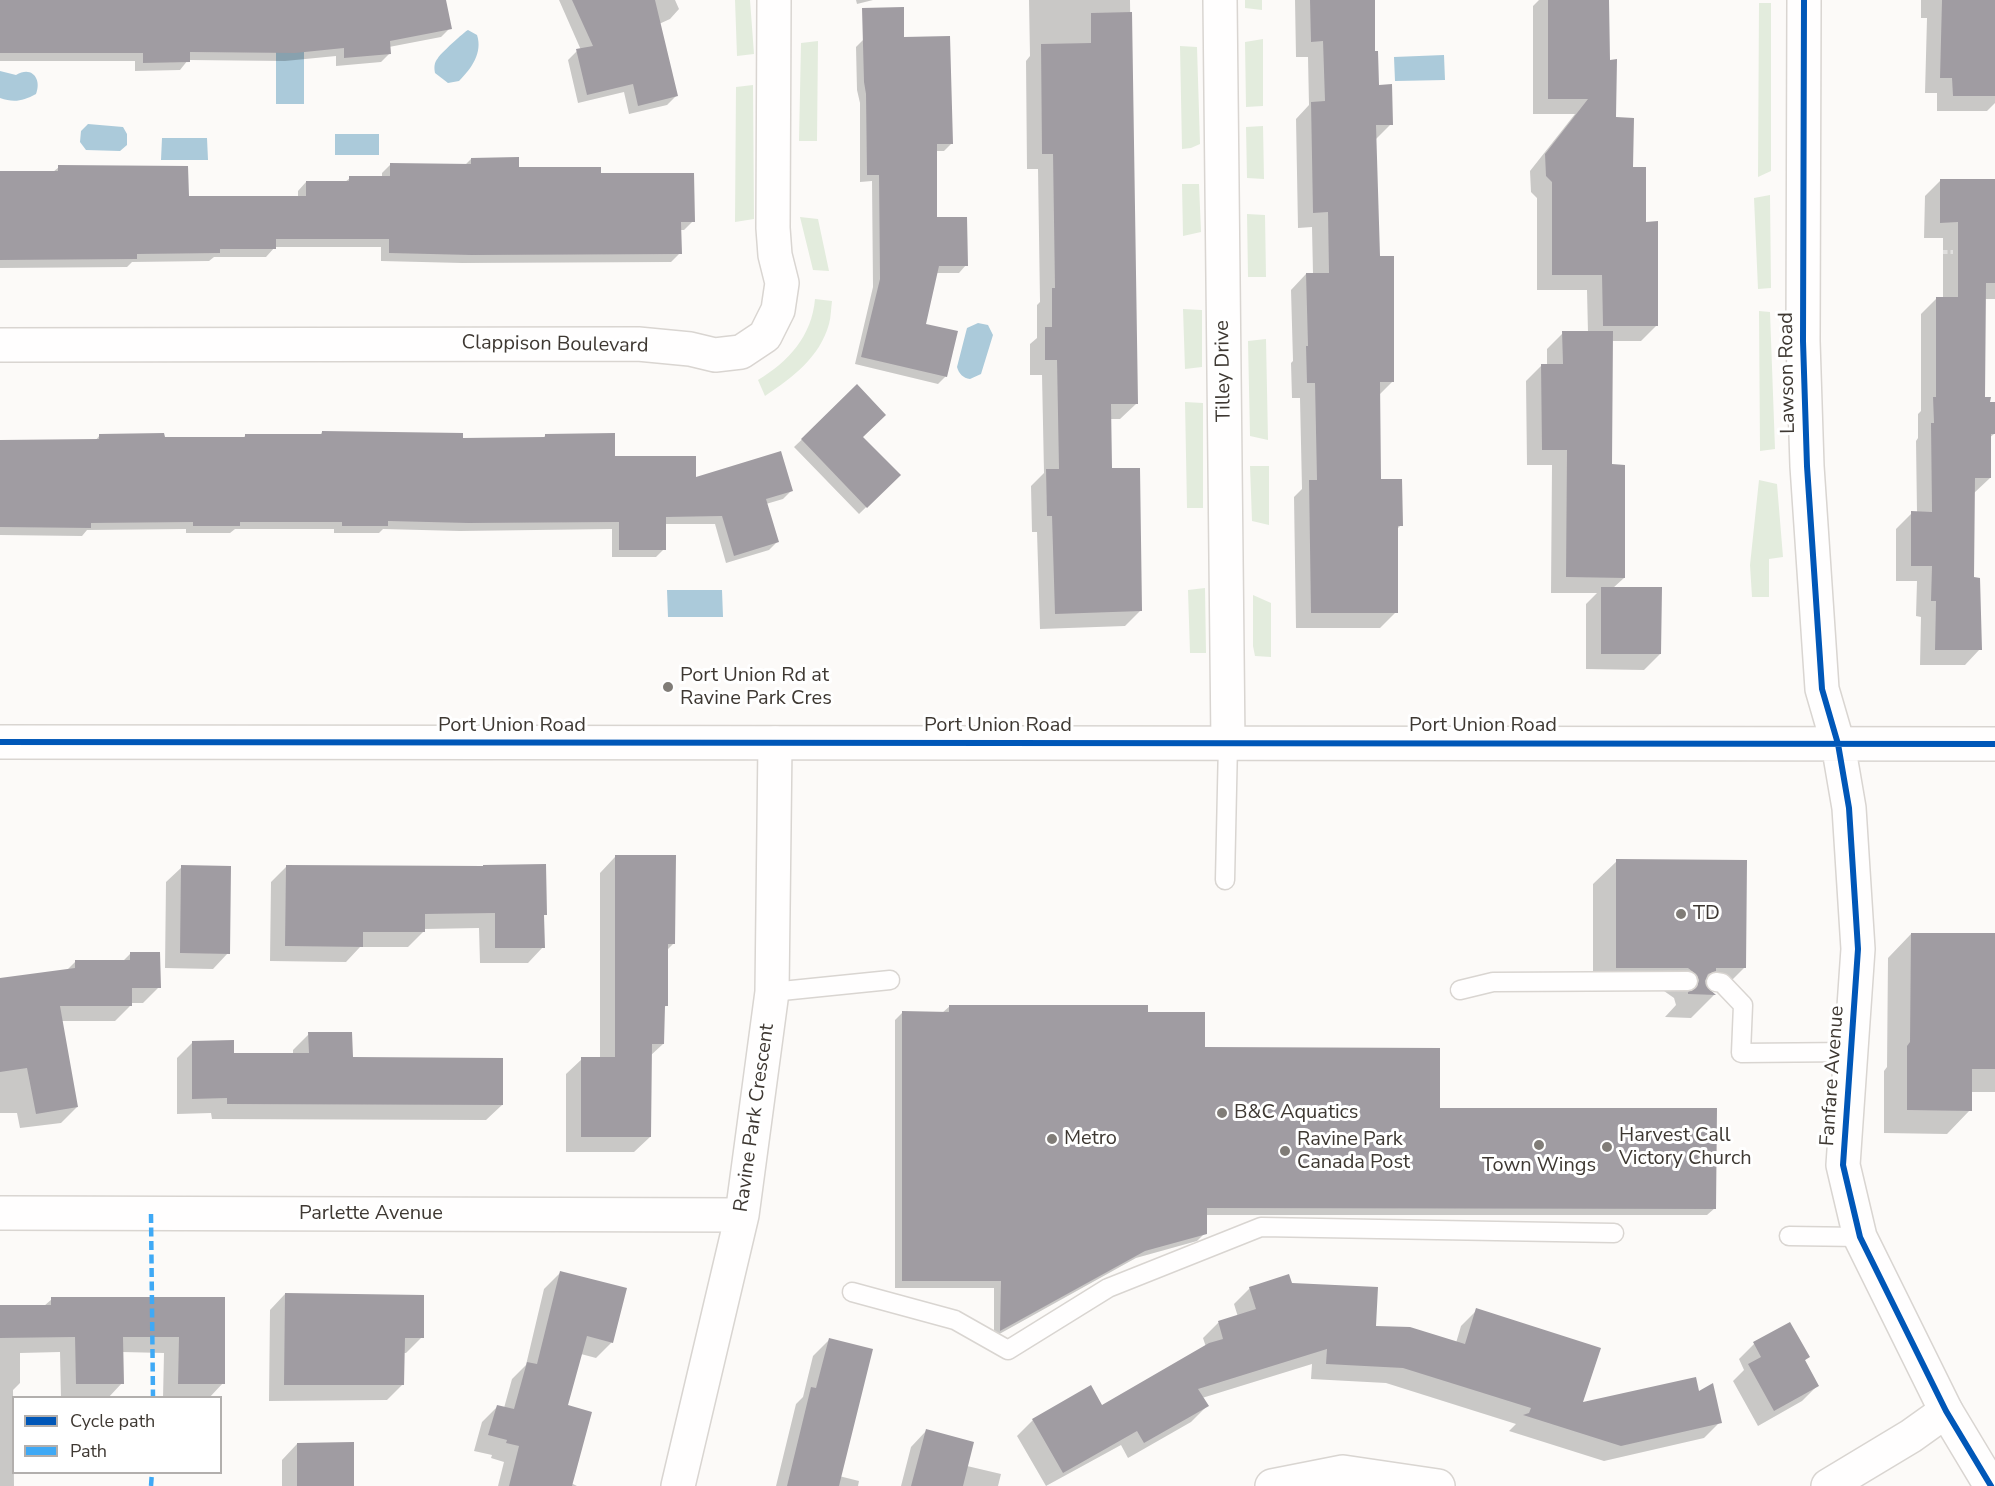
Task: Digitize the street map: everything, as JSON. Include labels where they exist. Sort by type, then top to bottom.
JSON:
[{"type":"street","name":"Clappison Boulevard","points":[[0,345],[638,344],[690,349],[715,355],[741,352],[765,336],[778,310],[782,283],[775,255],[773,228],[774,0]]},
{"type":"street","name":"Tilley Drive","points":[[1220,0],[1228,743]]},
{"type":"street","name":"Lawson Road","points":[[1804,0],[1803,341],[1807,466],[1822,688],[1838,744]]},
{"type":"street","name":"Port Union Road","points":[[0,742],[1995,744]]},
{"type":"street","name":"Ravine Park Crescent","points":[[678,1486],[742,1215],[772,992],[775,743]]},
{"type":"street","name":"Fanfare Avenue","points":[[1838,744],[1849,808],[1858,949],[1843,1165],[1860,1237],[1946,1411],[1991,1486]]},
{"type":"street","name":"Parlette Avenue","points":[[0,1213],[742,1215]]},
{"type":"street","points":[[1828,1486],[1911,1436],[1946,1411]]},
{"type":"street","points":[[1272,1486],[1342,1472],[1438,1486]]},
{"type":"lane","points":[[1225,880],[1228,743]]},
{"type":"lane","points":[[772,992],[890,980]]},
{"type":"lane","points":[[1460,990],[1492,982],[1688,981]]},
{"type":"lane","points":[[1716,981],[1722,983],[1743,1005],[1741,1053],[1851,1052]]},
{"type":"lane","points":[[852,1292],[955,1320],[1008,1350],[1108,1288],[1261,1227],[1614,1233]]},
{"type":"lane","points":[[1790,1236],[1860,1237]]},
{"type":"path","points":[[1943,252],[1953,252]]},
{"type":"green space","points":[[735,0],[750,0],[754,54],[737,56]]},
{"type":"green space","points":[[1245,0],[1262,0],[1262,10],[1245,8]]},
{"type":"green space","points":[[1759,3],[1771,3],[1771,171],[1758,177]]},
{"type":"green space","points":[[1263,39],[1263,106],[1246,107],[1245,42]]},
{"type":"green space","points":[[818,41],[817,141],[799,141],[801,43]]},
{"type":"green space","points":[[1180,46],[1197,47],[1200,144],[1182,149]]},
{"type":"green space","points":[[753,85],[754,219],[735,222],[736,87]]},
{"type":"green space","points":[[1263,126],[1264,179],[1247,178],[1246,127]]},
{"type":"green space","points":[[1182,184],[1199,184],[1201,232],[1183,236]]},
{"type":"green space","points":[[1770,195],[1771,288],[1758,289],[1754,198]]},
{"type":"green space","points":[[1247,214],[1265,215],[1266,277],[1248,277]]},
{"type":"green space","points":[[800,217],[818,219],[829,271],[813,270]]},
{"type":"green space","points":[[815,299],[832,301],[830,321],[825,336],[804,366],[765,396],[758,380],[779,365],[797,347],[809,325]]},
{"type":"green space","points":[[1183,309],[1202,310],[1202,367],[1185,369]]},
{"type":"green space","points":[[1759,311],[1770,312],[1775,449],[1760,451]]},
{"type":"green space","points":[[1266,339],[1268,440],[1250,436],[1248,341]]},
{"type":"green space","points":[[1185,402],[1203,403],[1203,508],[1187,508]]},
{"type":"green space","points":[[1250,466],[1269,466],[1269,525],[1252,521]]},
{"type":"green space","points":[[1759,480],[1777,484],[1783,557],[1769,559],[1769,597],[1752,597],[1750,565]]},
{"type":"green space","points":[[1205,588],[1206,653],[1190,653],[1188,590]]},
{"type":"green space","points":[[1253,595],[1271,603],[1271,657],[1255,656]]},
{"type":"water","points":[[468,30],[477,35],[477,54],[472,66],[459,81],[448,83],[435,73],[435,63],[443,52]]},
{"type":"water","points":[[276,49],[304,49],[304,104],[276,104]]},
{"type":"water","points":[[1444,55],[1445,80],[1395,81],[1394,57]]},
{"type":"water","points":[[0,71],[16,75],[22,72],[31,73],[38,83],[36,94],[18,100],[0,98]]},
{"type":"water","points":[[88,124],[123,127],[127,134],[127,145],[120,151],[86,150],[80,142],[81,131]]},
{"type":"water","points":[[335,134],[379,134],[379,155],[335,155]]},
{"type":"water","points":[[162,138],[207,138],[208,160],[161,160]]},
{"type":"water","points":[[978,323],[988,325],[993,335],[981,374],[970,379],[965,378],[957,367],[967,328]]},
{"type":"water","points":[[667,590],[722,590],[723,617],[668,617]]},
{"type":"building","points":[[0,0],[446,0],[452,29],[390,41],[391,54],[344,58],[344,48],[295,53],[190,52],[190,62],[143,63],[143,53],[0,53]]},
{"type":"building","points":[[572,0],[655,0],[678,96],[638,106],[633,84],[587,95],[576,49],[593,46]]},
{"type":"building","points":[[1310,0],[1375,0],[1375,51],[1378,51],[1379,85],[1392,84],[1393,125],[1376,125],[1380,256],[1394,256],[1394,382],[1380,382],[1381,479],[1402,479],[1403,526],[1398,526],[1398,613],[1311,613],[1309,480],[1317,480],[1315,383],[1307,383],[1306,273],[1329,273],[1328,212],[1313,213],[1311,102],[1325,101],[1323,41],[1311,42]]},
{"type":"building","points":[[1548,0],[1609,0],[1610,60],[1617,59],[1616,117],[1634,118],[1633,167],[1646,167],[1646,222],[1658,221],[1658,326],[1603,326],[1602,275],[1552,275],[1552,182],[1546,176],[1545,154],[1588,99],[1548,99]]},
{"type":"building","points":[[1942,0],[1995,0],[1995,96],[1953,96],[1952,78],[1940,78]]},
{"type":"building","points":[[904,7],[904,37],[950,36],[953,144],[937,144],[937,217],[967,217],[968,266],[939,266],[926,324],[958,331],[947,377],[861,357],[880,279],[879,175],[867,175],[862,8]]},
{"type":"building","points":[[1132,12],[1138,404],[1111,404],[1112,468],[1140,468],[1142,611],[1055,614],[1052,516],[1047,516],[1046,469],[1059,469],[1057,360],[1045,360],[1045,327],[1052,327],[1052,288],[1055,288],[1053,154],[1042,154],[1041,44],[1091,43],[1091,13]]},
{"type":"building","points":[[519,157],[519,167],[601,167],[601,173],[694,173],[695,222],[681,222],[682,254],[389,253],[389,239],[276,239],[276,249],[220,249],[220,253],[137,254],[137,259],[0,260],[0,171],[58,171],[58,165],[188,166],[189,196],[306,196],[306,181],[349,181],[349,176],[390,176],[390,163],[471,164],[471,158]]},
{"type":"building","points":[[1940,179],[1995,179],[1995,283],[1986,283],[1985,397],[1991,397],[1990,402],[1995,402],[1995,434],[1991,434],[1991,478],[1975,478],[1974,577],[1980,578],[1982,650],[1935,650],[1936,601],[1931,601],[1932,566],[1911,566],[1911,511],[1932,512],[1931,423],[1934,423],[1933,397],[1936,397],[1936,297],[1958,297],[1958,222],[1940,223]]},
{"type":"building","points":[[1562,331],[1613,331],[1612,464],[1625,465],[1625,578],[1566,577],[1567,450],[1542,450],[1541,364],[1563,364]]},
{"type":"building","points":[[857,384],[886,415],[863,437],[901,475],[867,508],[801,439]]},
{"type":"building","points":[[322,431],[463,433],[463,438],[615,433],[615,456],[696,456],[696,477],[781,451],[793,491],[766,499],[779,542],[734,556],[722,516],[666,517],[666,550],[619,550],[619,522],[388,521],[388,526],[342,526],[342,522],[240,522],[240,526],[193,526],[193,522],[91,523],[91,528],[0,527],[0,440],[99,439],[99,434],[164,433],[165,437],[245,437],[245,434],[322,434]]},
{"type":"building","points":[[1601,587],[1662,587],[1661,654],[1601,654]]},
{"type":"building","points":[[615,855],[676,855],[675,944],[668,944],[668,1006],[665,1006],[664,1044],[652,1044],[651,1137],[581,1137],[581,1057],[615,1057]]},
{"type":"building","name":"TD","points":[[1616,859],[1747,860],[1746,968],[1716,968],[1716,971],[1708,974],[1705,981],[1706,986],[1716,995],[1688,994],[1697,987],[1699,980],[1697,975],[1688,968],[1616,968]]},
{"type":"building","points":[[546,864],[545,948],[495,948],[495,913],[425,914],[425,932],[363,932],[363,947],[285,946],[286,865]]},
{"type":"building","points":[[181,865],[231,866],[230,954],[180,953]]},
{"type":"building","points":[[1911,933],[1995,933],[1995,1069],[1972,1069],[1972,1111],[1907,1110]]},
{"type":"building","points":[[130,952],[160,952],[161,988],[132,988],[132,1006],[60,1006],[78,1107],[36,1114],[27,1068],[0,1072],[0,978],[75,968],[75,960],[130,960]]},
{"type":"building","points":[[949,1005],[1148,1005],[1148,1012],[1205,1012],[1205,1047],[1440,1048],[1440,1108],[1717,1108],[1716,1209],[1207,1208],[1207,1234],[1145,1251],[1000,1331],[1001,1281],[902,1281],[902,1011],[949,1012]]},
{"type":"building","points":[[308,1032],[352,1032],[353,1057],[503,1058],[503,1105],[227,1104],[227,1098],[192,1099],[192,1041],[234,1040],[234,1053],[309,1053]]},
{"type":"building","points":[[560,1271],[627,1288],[613,1343],[587,1336],[568,1405],[592,1412],[572,1486],[509,1486],[519,1446],[488,1435],[497,1405],[514,1409],[527,1362],[537,1364]]},
{"type":"building","points":[[1289,1274],[1292,1283],[1378,1287],[1376,1326],[1410,1327],[1465,1344],[1476,1308],[1601,1348],[1583,1402],[1696,1377],[1699,1391],[1713,1383],[1722,1423],[1621,1446],[1523,1415],[1529,1413],[1531,1408],[1403,1368],[1326,1364],[1327,1349],[1198,1389],[1209,1406],[1144,1443],[1137,1431],[1063,1473],[1032,1419],[1091,1385],[1102,1405],[1209,1343],[1223,1339],[1218,1321],[1256,1309],[1249,1287]]},
{"type":"building","points":[[285,1293],[424,1295],[424,1338],[405,1338],[404,1385],[284,1385]]},
{"type":"building","points":[[51,1297],[225,1297],[225,1384],[178,1384],[179,1337],[123,1337],[124,1384],[76,1384],[75,1337],[0,1338],[0,1305],[51,1305]]},
{"type":"building","points":[[1790,1322],[1810,1357],[1805,1360],[1819,1386],[1774,1411],[1748,1364],[1761,1357],[1753,1342]]},
{"type":"building","points":[[829,1338],[873,1349],[839,1486],[787,1486],[811,1387],[816,1388]]},
{"type":"building","points":[[926,1429],[974,1442],[963,1486],[911,1486]]},
{"type":"building","points":[[354,1442],[354,1486],[297,1486],[297,1443]]},
{"type":"marked path","points":[[151,1214],[153,1396]]},
{"type":"marked path","points":[[151,1486],[152,1474]]},
{"type":"cycle path","points":[[1804,0],[1803,341],[1807,466],[1822,689],[1838,744],[1849,808],[1858,949],[1843,1165],[1860,1237],[1946,1411],[1991,1486]]},
{"type":"cycle path","points":[[0,742],[1995,744]]},
{"type":"place","name":"Port Union Rd at Ravine Park Cres","points":[[668,687]]},
{"type":"place","name":"TD","points":[[1681,914]]},
{"type":"place","name":"B&C Aquatics","points":[[1222,1113]]},
{"type":"place","name":"Metro","points":[[1052,1139]]},
{"type":"place","name":"Town Wings","points":[[1539,1145]]},
{"type":"place","name":"Harvest Call Victory Church","points":[[1607,1147]]},
{"type":"place","name":"Ravine Park Canada Post","points":[[1285,1151]]}]
